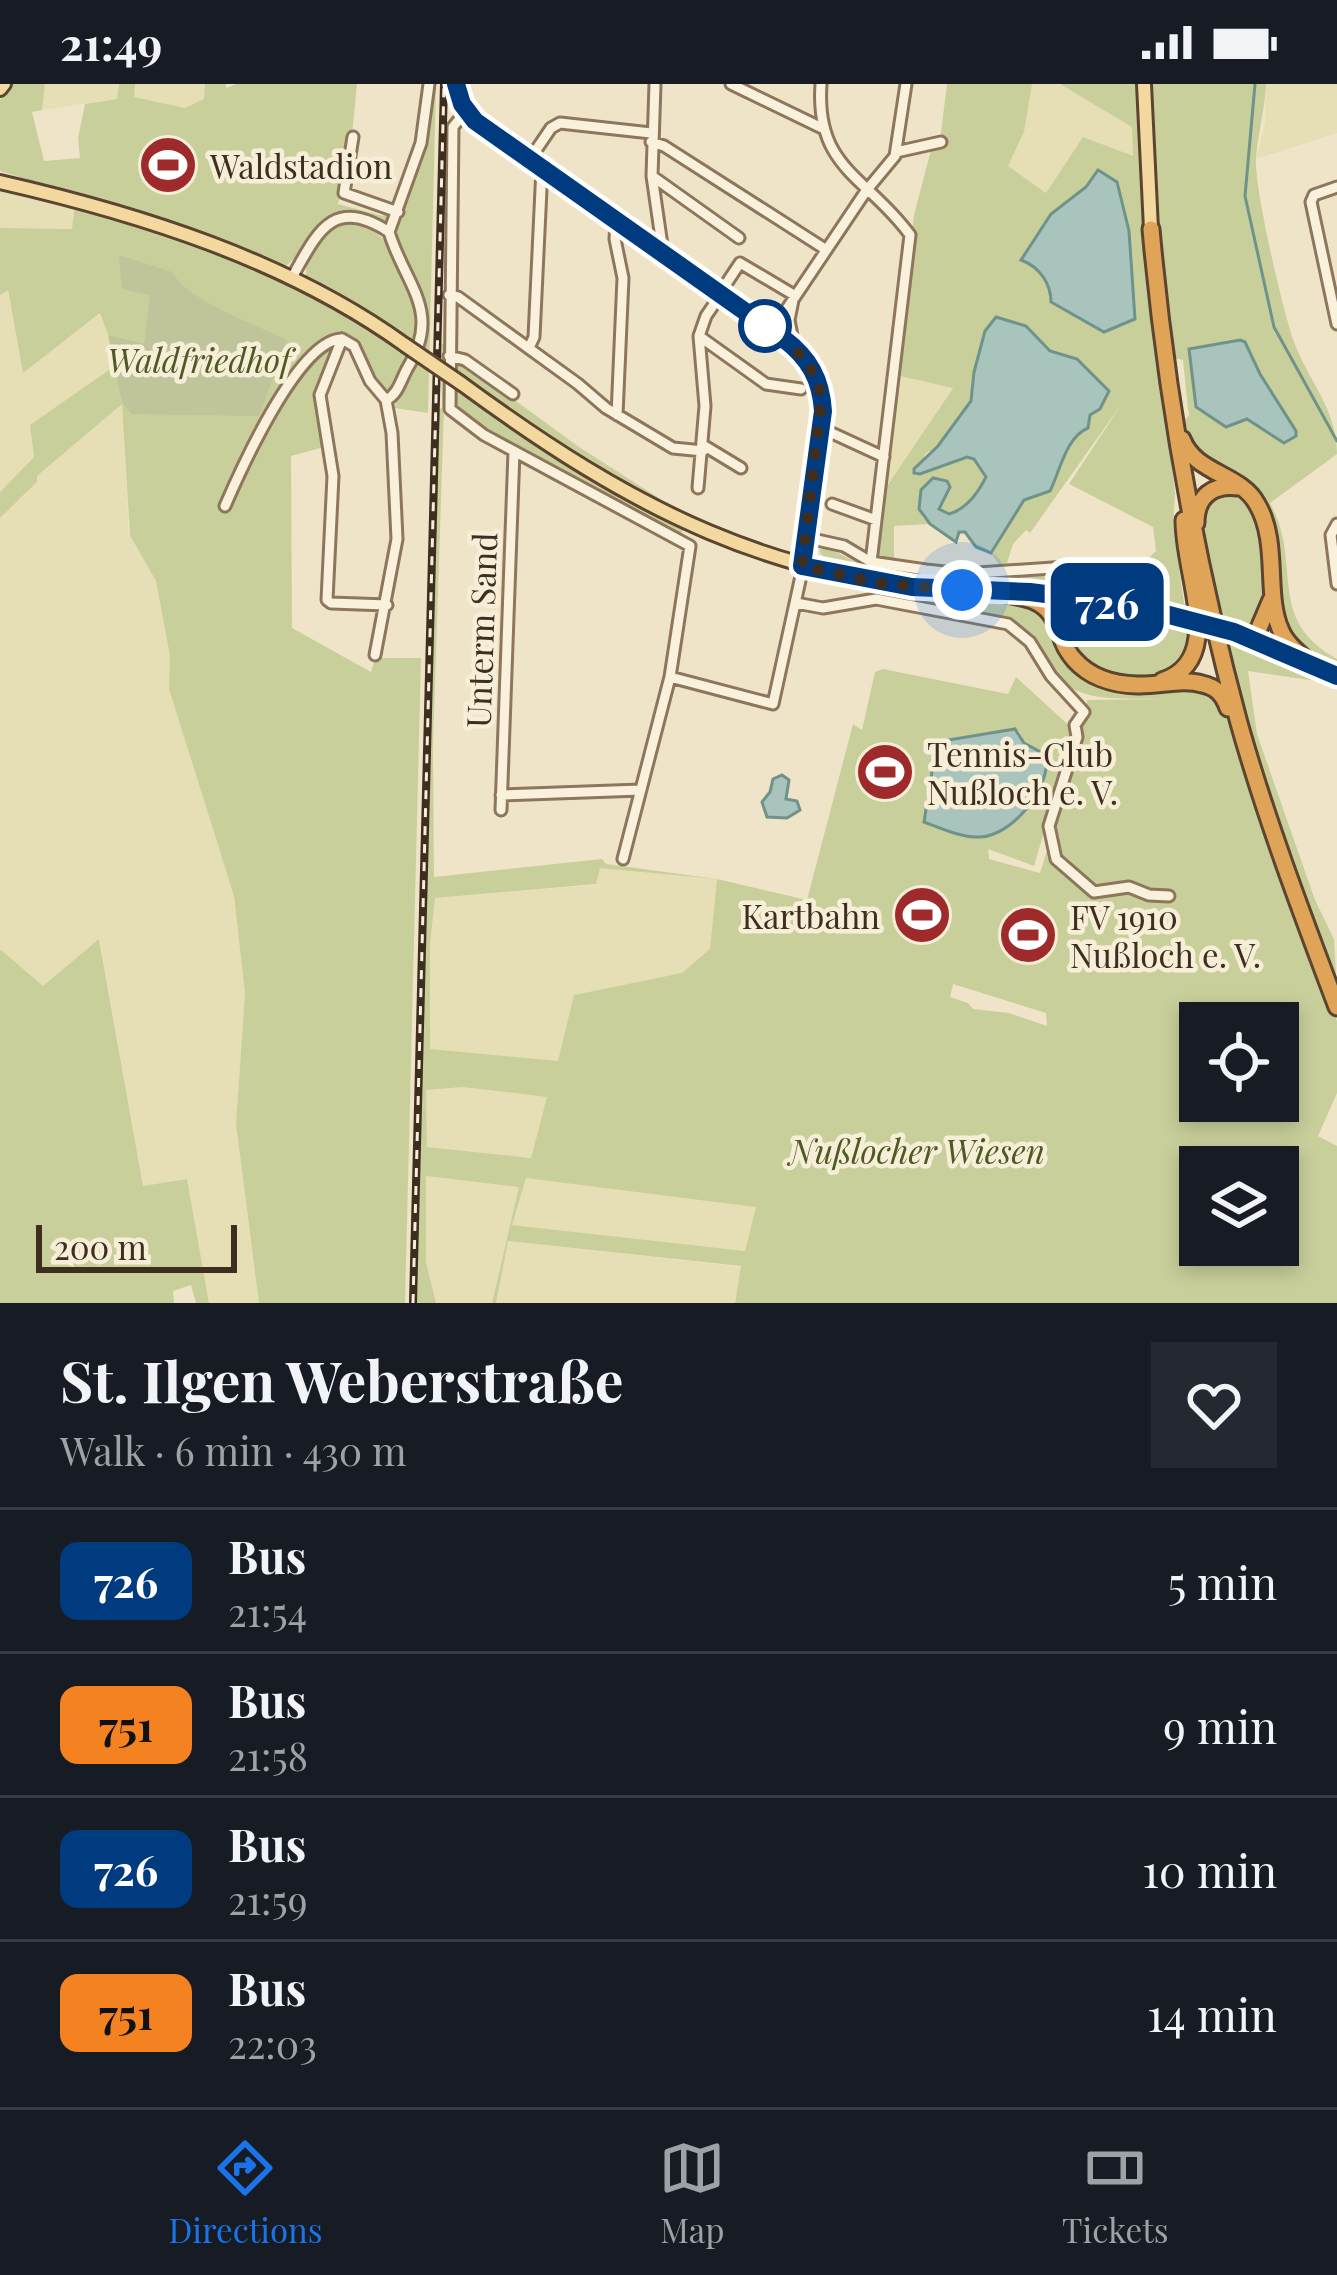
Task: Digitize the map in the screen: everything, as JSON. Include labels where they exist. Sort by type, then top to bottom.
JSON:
[{"type":"highway","points":[[1151,230],[1173,418],[1197,550],[1240,726],[1337,1007]]},
{"type":"highway","points":[[1173,418],[1197,462],[1240,487],[1256,501],[1263,519],[1276,616],[1274,628],[1258,642]]},
{"type":"highway","points":[[1197,550],[1200,502],[1218,486],[1240,487]]},
{"type":"highway","points":[[1147,685],[1176,676],[1193,658],[1200,639],[1185,557],[1185,494]]},
{"type":"highway","points":[[1258,642],[1274,586]]},
{"type":"highway","points":[[985,591],[1044,604],[1065,650],[1107,680],[1209,686],[1224,697],[1240,726]]},
{"type":"highway","points":[[1066,596],[1065,623],[1073,658]]},
{"type":"highway","points":[[1055,622],[1066,596]]},
{"type":"highway","points":[[1276,616],[1284,638],[1312,665]]},
{"type":"main road","points":[[1144,84],[1151,230]]},
{"type":"main road","points":[[0,182],[136,217],[290,279],[406,345],[544,443],[635,499],[722,539],[802,566],[878,583],[1066,596],[1176,615],[1234,632],[1337,676]]},
{"type":"street","points":[[389,232],[424,133],[429,84]]},
{"type":"street","points":[[456,84],[466,111],[794,346],[818,380],[823,407],[808,538],[773,704],[670,677]]},
{"type":"street","points":[[655,84],[652,176],[663,253]]},
{"type":"street","points":[[731,84],[822,128]]},
{"type":"street","points":[[821,84],[822,128],[841,161],[910,236],[871,562]]},
{"type":"street","points":[[772,331],[896,152],[906,84]]},
{"type":"street","points":[[466,111],[453,127],[452,412],[514,452],[686,541],[690,548],[670,677],[623,859]]},
{"type":"street","points":[[530,159],[550,128],[561,123],[651,138],[825,249]]},
{"type":"street","points":[[352,137],[345,195],[398,212]]},
{"type":"street","points":[[896,152],[941,142]]},
{"type":"street","points":[[529,348],[534,337],[542,168]]},
{"type":"street","points":[[652,176],[739,238]]},
{"type":"street","points":[[1337,187],[1314,195],[1311,202],[1337,324]]},
{"type":"street","points":[[290,279],[316,234],[329,222],[359,218],[389,232],[416,290],[423,326],[417,353],[395,395],[386,400]]},
{"type":"street","points":[[616,220],[622,278],[617,415]]},
{"type":"street","points":[[640,237],[658,226]]},
{"type":"street","points":[[698,488],[704,387],[699,336],[706,316],[740,263],[794,295]]},
{"type":"street","points":[[449,295],[458,297],[617,415],[673,448],[703,448],[741,468]]},
{"type":"street","points":[[794,295],[789,320],[794,346]]},
{"type":"street","points":[[699,336],[766,384],[801,389]]},
{"type":"street","points":[[342,339],[320,395],[333,473],[327,600],[387,605]]},
{"type":"street","points":[[225,506],[252,445],[281,397],[325,343],[342,339],[352,345],[375,390],[386,400],[393,443],[397,539],[374,655]]},
{"type":"street","points":[[449,356],[465,360],[513,394]]},
{"type":"street","points":[[821,428],[884,457]]},
{"type":"street","name":"Unterm Sand","points":[[501,810],[514,452]]},
{"type":"street","points":[[832,504],[876,520]]},
{"type":"street","points":[[1337,524],[1331,535],[1337,584]]},
{"type":"street","points":[[808,538],[844,546],[871,562],[962,574],[1067,566],[1144,578]]},
{"type":"street","points":[[796,604],[823,608],[876,599],[992,618],[1019,631],[1084,712],[1075,725],[1078,737],[1049,826],[1056,859],[1094,892],[1129,887],[1149,896],[1169,896]]},
{"type":"street","points":[[501,795],[641,790]]},
{"type":"shaded area","points":[[45,84],[119,84],[117,99],[42,110]]},
{"type":"shaded area","points":[[135,84],[205,84],[204,100],[185,108],[133,97]]},
{"type":"shaded area","points":[[1032,84],[1060,84],[1133,127],[1133,157],[1047,194],[1008,166],[1024,132]]},
{"type":"shaded area","points":[[1266,84],[1337,84],[1337,133],[1256,159],[1265,123]]},
{"type":"shaded area","points":[[0,189],[75,204],[73,229],[0,228]]},
{"type":"shaded area","points":[[7,288],[23,372],[101,313],[116,365],[30,425],[34,457],[0,492],[0,296]]},
{"type":"shaded area","points":[[896,375],[953,387],[881,495]]},
{"type":"shaded area","points":[[122,403],[129,536],[156,581],[170,656],[169,689],[234,896],[245,993],[236,1124],[259,1303],[209,1303],[187,1179],[143,1186],[100,940],[43,986],[0,949],[0,518],[37,482],[37,476]]},
{"type":"shaded area","points":[[599,867],[717,879],[710,949],[683,973],[575,995],[558,1061],[429,1050],[435,898],[595,885]]},
{"type":"shaded area","points":[[463,1087],[548,1097],[531,1158],[427,1147],[426,1089]]},
{"type":"shaded area","points":[[425,1176],[520,1187],[507,1241],[742,1267],[735,1303],[496,1303],[501,1266],[492,1303],[436,1303],[426,1262]]},
{"type":"shaded area","points":[[525,1177],[756,1207],[745,1251],[511,1225]]},
{"type":"green space","points":[[11,84],[45,84],[42,110],[32,112],[44,161],[80,158],[78,138],[85,104],[117,99],[119,84],[135,84],[134,97],[185,108],[204,99],[205,84],[226,84],[226,88],[236,84],[357,84],[338,204],[392,215],[384,221],[335,216],[317,228],[282,268],[213,238],[0,171],[0,100]]},
{"type":"green space","points":[[432,84],[436,84],[428,413],[395,408],[396,401],[377,385],[359,348],[338,342],[332,348],[318,406],[324,447],[291,456],[292,628],[371,672],[375,658],[421,658],[405,1303],[259,1303],[236,1124],[245,993],[234,896],[169,689],[170,656],[156,581],[130,536],[122,404],[37,476],[37,482],[0,518],[0,492],[34,457],[30,425],[116,365],[122,403],[131,414],[144,343],[108,335],[100,313],[23,373],[8,290],[0,295],[0,228],[72,229],[75,204],[252,269],[336,310],[417,359],[424,312],[395,237],[424,144]]},
{"type":"green space","points":[[947,84],[1032,84],[1024,132],[1008,166],[1046,193],[1083,137],[1133,156],[1132,127],[1060,84],[1139,84],[1142,217],[1185,609],[1072,587],[892,577],[833,563],[819,551],[824,546],[868,568],[917,574],[1076,572],[1141,582],[1141,565],[1156,551],[1153,527],[1069,484],[1123,402],[1030,533],[1026,530],[1013,544],[1006,566],[1001,567],[991,553],[1024,500],[1050,491],[1070,442],[1109,391],[1077,359],[1050,351],[1026,326],[996,317],[984,331],[971,401],[938,446],[925,454],[920,474],[967,457],[974,459],[986,477],[957,511],[943,513],[939,505],[922,517],[930,524],[894,526],[894,562],[875,560],[881,495],[953,388],[896,375],[914,215],[931,150],[939,149]],"holes":[[[1098,170],[1129,231],[1135,319],[1051,287],[1031,264],[1051,214],[1087,187]]]},
{"type":"green space","points":[[1149,84],[1266,84],[1256,158],[1264,221],[1289,326],[1327,409],[1337,454],[1270,503],[1285,548],[1293,608],[1315,643],[1337,659],[1337,668],[1300,647],[1282,620],[1264,512],[1189,446],[1182,424],[1189,415],[1183,360],[1170,357],[1157,246]],"holes":[[[1245,342],[1288,416],[1239,421],[1196,407],[1189,349]]]},
{"type":"green space","points":[[347,221],[380,236],[403,267],[415,305],[416,343],[306,277],[316,242]]},
{"type":"green space","name":"Waldfriedhof","points":[[119,255],[172,272],[207,302],[287,340],[259,416],[131,414],[122,403],[108,335],[144,343],[150,295],[122,289]]},
{"type":"green space","name":"Nußlocher Wiesen","points":[[441,343],[446,346],[433,746],[434,877],[602,859],[606,864],[717,879],[807,900],[853,724],[862,730],[875,672],[883,669],[1008,694],[1016,677],[1074,730],[1034,866],[988,849],[989,859],[1040,873],[1080,743],[1087,700],[1161,699],[1085,694],[1060,679],[1014,624],[969,609],[884,597],[884,590],[1025,603],[1046,619],[1066,658],[1083,677],[1216,693],[1337,1021],[1337,1093],[1318,1136],[1337,1146],[1337,1303],[735,1303],[741,1266],[508,1241],[496,1303],[492,1303],[519,1187],[426,1176],[426,1262],[436,1303],[416,1303]],"holes":[[[1019,731],[1035,751],[1045,777],[1021,815],[992,834],[944,830],[925,802],[940,753],[960,739]],[[600,868],[717,879],[710,949],[682,973],[574,995],[558,1061],[430,1049],[435,898],[596,884]],[[953,984],[1046,1013],[1047,1026],[1009,1013],[973,1009],[950,997]],[[463,1087],[547,1097],[531,1158],[427,1147],[426,1090]],[[526,1178],[756,1207],[745,1251],[512,1225]]]},
{"type":"green space","points":[[458,359],[579,447],[690,518],[509,409],[451,368]]},
{"type":"green space","points":[[455,386],[566,463],[683,530],[680,536],[605,499],[472,421],[453,403]]},
{"type":"green space","points":[[1237,492],[1259,520],[1265,537],[1268,574],[1253,626],[1218,614],[1201,526],[1208,497]]},
{"type":"green space","points":[[1074,605],[1196,631],[1187,660],[1150,680],[1103,673],[1078,651]]},
{"type":"green space","points":[[1222,639],[1337,684],[1248,671],[1257,734],[1315,900],[1334,939],[1337,992],[1249,737]]},
{"type":"green space","points":[[99,939],[143,1186],[187,1179],[209,1303],[196,1303],[191,1285],[173,1291],[174,1303],[0,1303],[0,949],[43,986]]},
{"type":"water","points":[[1098,170],[1117,182],[1129,231],[1135,319],[1104,332],[1051,302],[1043,277],[1021,260],[1051,214],[1086,187]]},
{"type":"water","points":[[996,317],[1026,326],[1050,351],[1077,359],[1109,391],[1100,409],[1090,415],[1088,428],[1069,447],[1050,491],[1024,500],[991,553],[976,547],[965,532],[959,532],[956,542],[930,524],[919,509],[921,490],[933,478],[947,481],[950,487],[939,509],[949,514],[967,504],[986,477],[974,459],[967,457],[920,474],[914,469],[938,446],[971,401],[985,331]]},
{"type":"water","points":[[1240,340],[1296,431],[1284,443],[1247,419],[1226,427],[1196,407],[1189,349]]},
{"type":"water","points":[[1015,729],[1024,743],[1046,755],[1043,781],[1017,819],[980,837],[924,822],[933,765],[948,740]]},
{"type":"water","points":[[782,775],[789,780],[786,799],[797,801],[800,810],[787,818],[767,817],[762,802],[773,779]]},
{"type":"waterway","points":[[1255,84],[1245,196],[1274,327],[1337,441]]},
{"type":"railway","points":[[413,1303],[444,84]]},
{"type":"bus line","name":"726","points":[[456,84],[462,104],[475,121],[784,339],[807,360],[820,386],[823,411],[802,566],[912,587],[1030,592],[1131,605],[1234,632],[1337,676]]},
{"type":"place","name":"Waldstadion","points":[[168,165]]},
{"type":"place","name":"Tennis-Club Nußloch e. V.","points":[[885,772]]},
{"type":"place","name":"Kartbahn","points":[[922,915]]},
{"type":"place","name":"FV 1910 Nußloch e. V.","points":[[1028,935]]},
{"type":"route","points":[[765,326],[807,360],[822,396],[802,566],[878,583],[962,590]]}]
